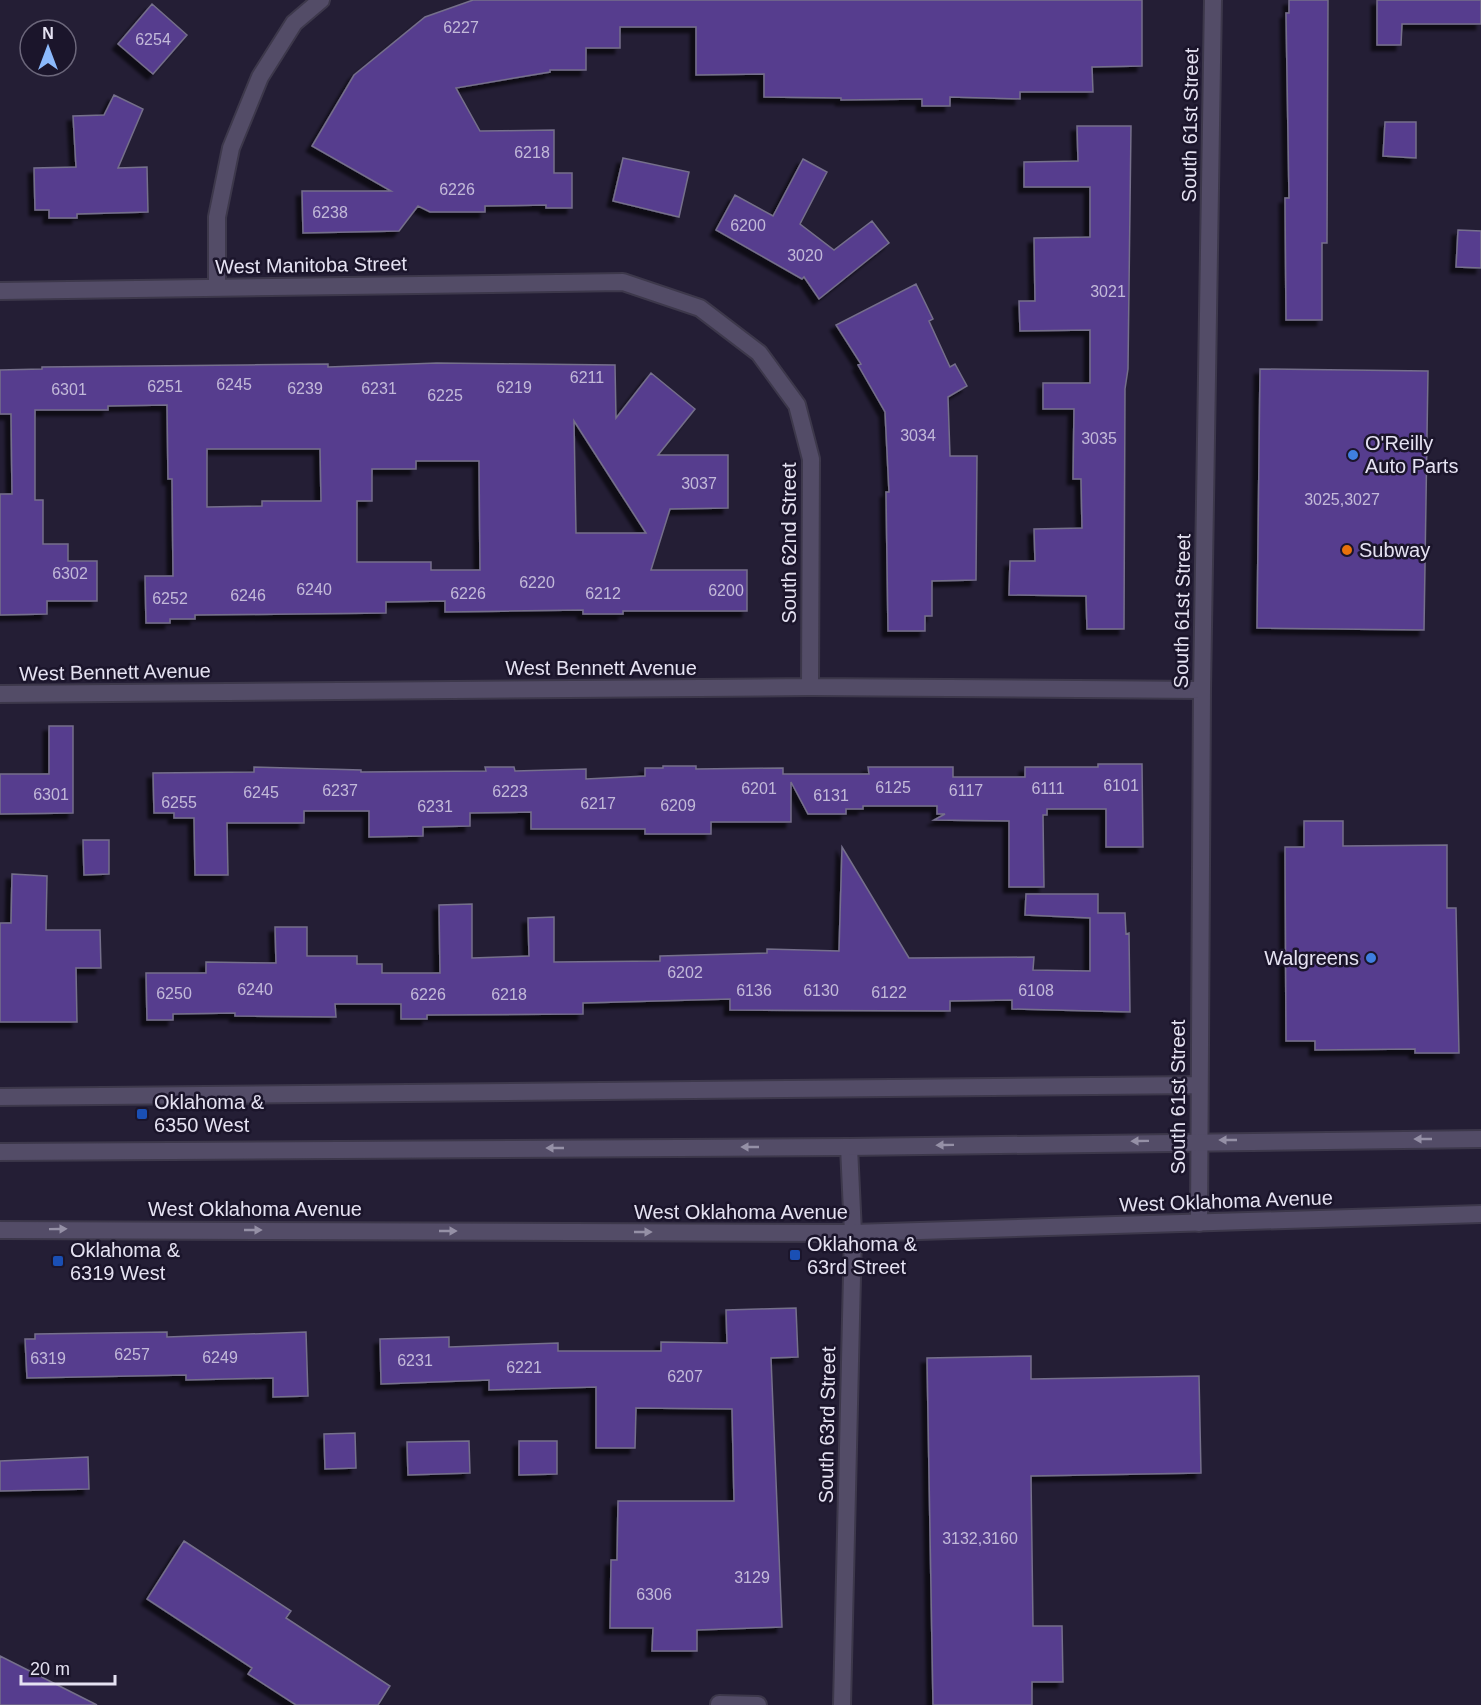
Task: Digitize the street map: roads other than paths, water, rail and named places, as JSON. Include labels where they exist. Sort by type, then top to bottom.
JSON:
[{"type":"street","points":[[217,287],[218,217],[231,148],[260,77],[294,23],[321,0]]},
{"type":"street","name":"South 61st Street","points":[[1199,1223],[1202,690],[1213,0]]},
{"type":"street","name":"West Manitoba Street","points":[[0,291],[623,282]]},
{"type":"street","name":"South 62nd Street","points":[[623,282],[700,308],[759,353],[797,405],[811,459],[810,687]]},
{"type":"street","name":"West Bennett Avenue","points":[[0,694],[810,687],[1202,690]]},
{"type":"street","points":[[0,1097],[1198,1085]]},
{"type":"street","points":[[0,1152],[849,1147],[1198,1140],[1481,1139]]},
{"type":"street","name":"South 63rd Street","points":[[842,1705],[853,1233],[849,1147]]},
{"type":"street","name":"West Oklahoma Avenue","points":[[0,1230],[853,1233],[1481,1214]]},
{"type":"street","points":[[719,1704],[758,1705]]},
{"type":"place","name":"O'Reilly Auto Parts","points":[[1353,455]]},
{"type":"place","name":"Subway","points":[[1347,550]]},
{"type":"place","name":"Walgreens","points":[[1371,958]]},
{"type":"place","name":"Oklahoma & 6350 West","points":[[142,1114]]},
{"type":"place","name":"Oklahoma & 63rd Street","points":[[795,1255]]},
{"type":"place","name":"Oklahoma & 6319 West","points":[[58,1261]]}]
